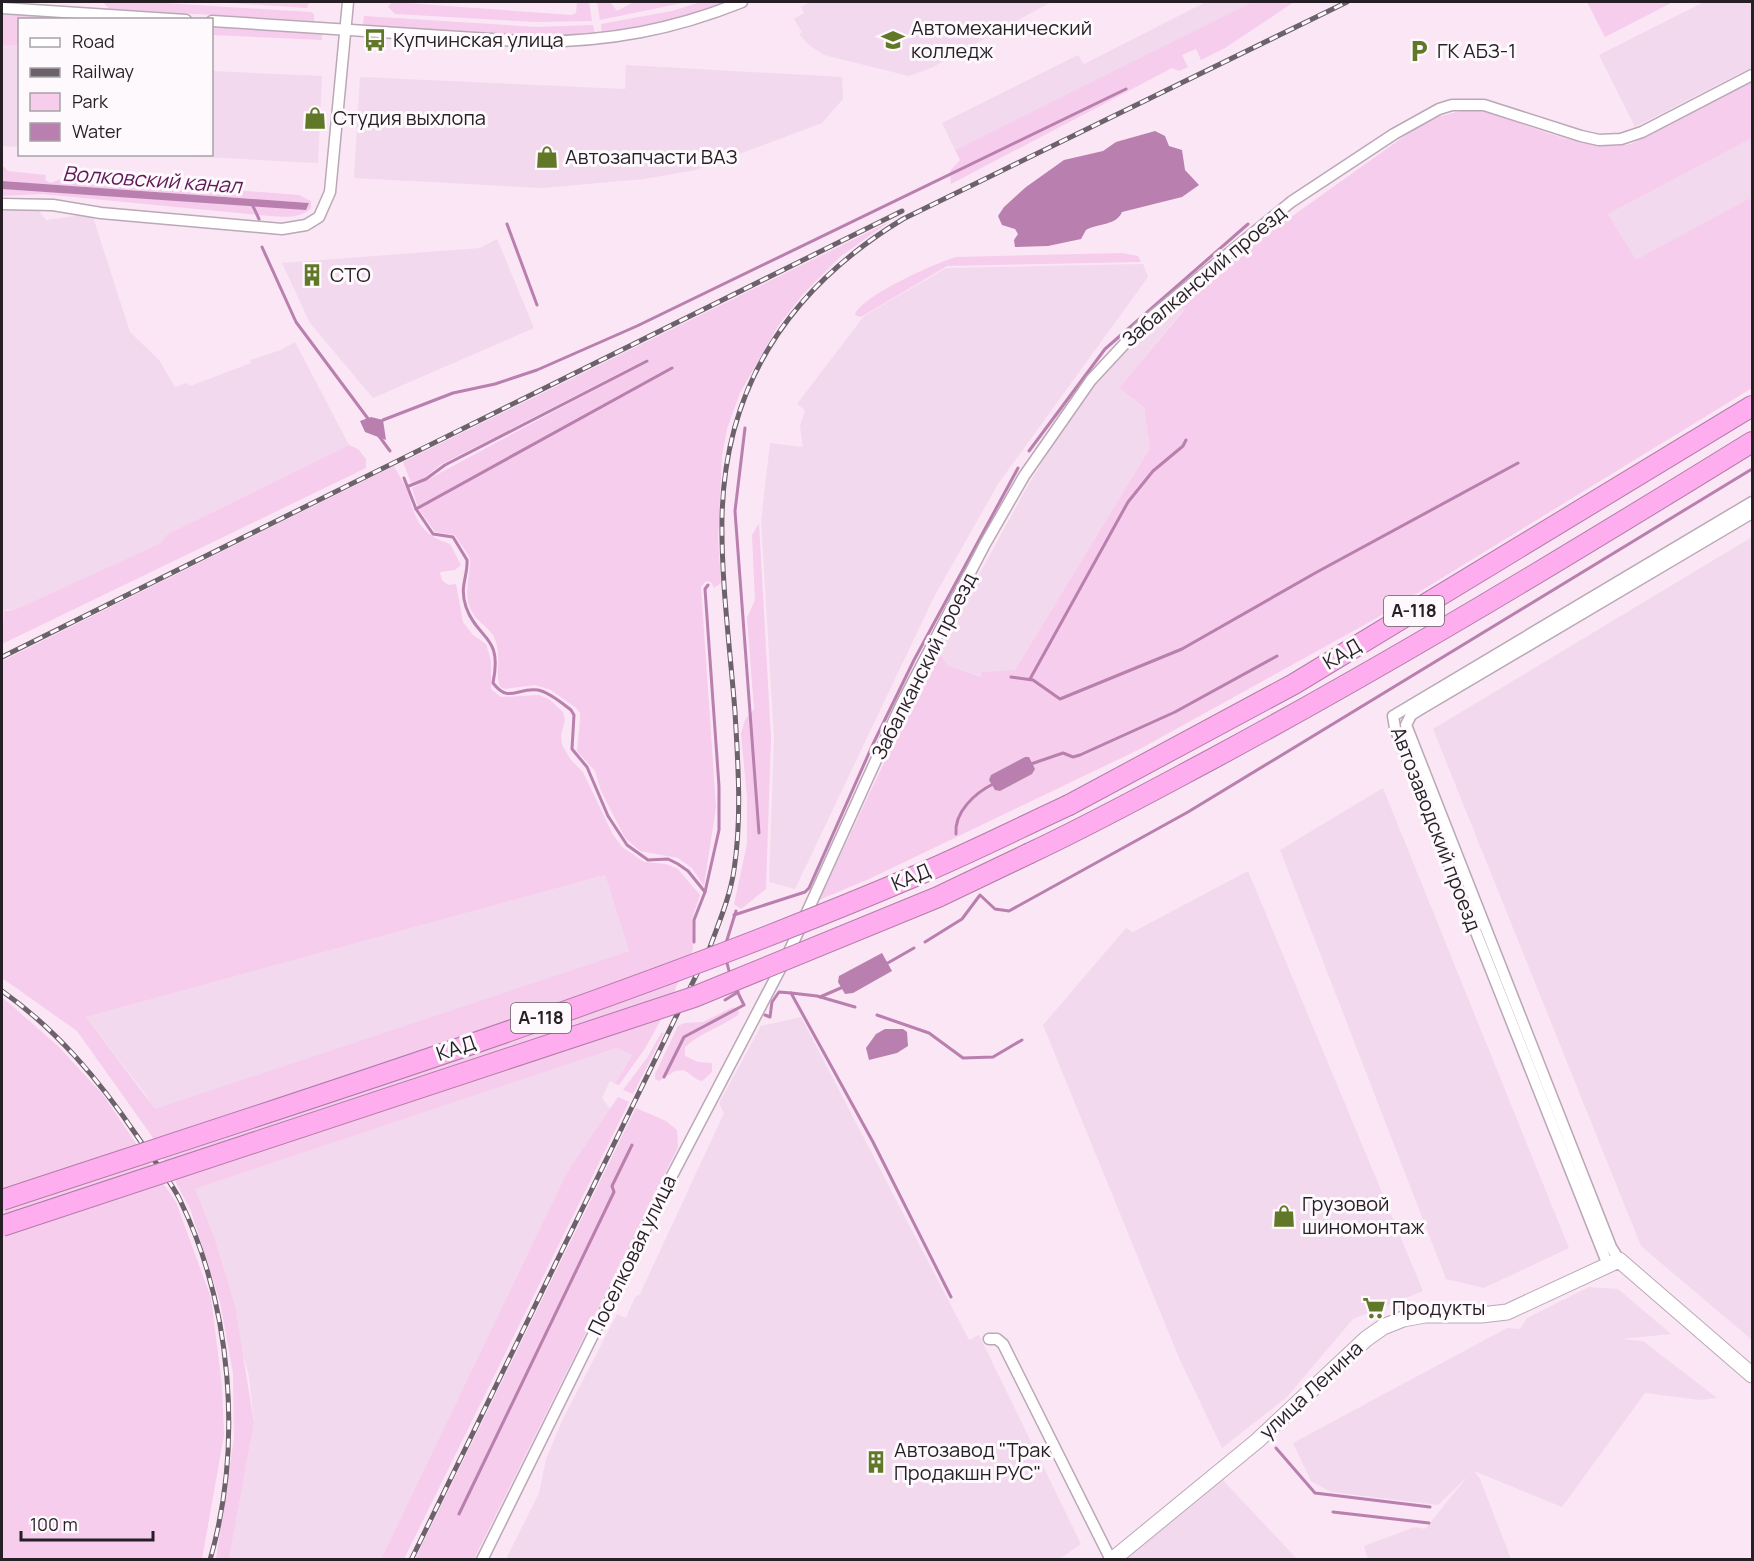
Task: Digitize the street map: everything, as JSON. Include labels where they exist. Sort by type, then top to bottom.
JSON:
[{"type":"highway","name":"КАД","points":[[2,1200],[334,1091],[681,969],[914,877],[1069,805],[1294,684],[1752,406]]},
{"type":"highway","name":"КАД","points":[[2,1226],[694,997],[938,897],[1080,830],[1350,684],[1523,583],[1752,442]]},
{"type":"street","points":[[2,204],[58,206],[101,213],[282,229],[306,225],[319,217],[330,192],[348,2]]},
{"type":"street","points":[[213,21],[535,42],[569,42],[667,28],[742,2]]},
{"type":"street","points":[[2,8],[155,18]]},
{"type":"street","name":"Забалканский проезд","points":[[788,954],[902,703],[985,544],[1058,425],[1091,380],[1143,324],[1291,202],[1394,134],[1439,109],[1452,105],[1484,105],[1581,136],[1611,141],[1642,132],[1752,75]]},
{"type":"street","name":"Автозаводский проезд","points":[[1614,1262],[1401,743],[1393,716],[1752,501]]},
{"type":"street","name":"Автозаводский проезд","points":[[1614,1262],[1611,1247],[1406,724],[1411,715],[1419,710],[1752,513]]},
{"type":"street","name":"Поселковая улица","points":[[482,1560],[664,1191],[788,954]]},
{"type":"street","points":[[1614,1262],[1752,1375]]},
{"type":"street","points":[[1614,1262],[1752,1387]]},
{"type":"street","name":"улица Ленина","points":[[1112,1560],[1257,1441],[1366,1339],[1383,1328],[1403,1319],[1425,1315],[1481,1316],[1507,1312],[1614,1262]]},
{"type":"street","points":[[989,1339],[997,1340],[1002,1344],[1112,1560]]},
{"type":"shaded area","name":"Автомеханический колледж","points":[[810,2],[1051,2],[931,68],[909,76],[824,55],[809,45],[799,34],[802,32],[794,19],[804,13],[801,7]]},
{"type":"shaded area","points":[[1206,2],[1252,2],[955,150],[942,123],[1078,55],[1084,64]]},
{"type":"shaded area","points":[[1704,2],[1752,2],[1752,67],[1635,127],[1599,55]]},
{"type":"shaded area","points":[[2,45],[18,45],[18,147],[2,146]]},
{"type":"shaded area","points":[[626,65],[842,77],[843,99],[822,123],[696,170],[644,179],[542,188],[354,178],[360,77],[625,89]]},
{"type":"shaded area","points":[[213,71],[322,76],[318,163],[185,156],[213,156]]},
{"type":"shaded area","points":[[1752,138],[1752,197],[1636,261],[1608,214]]},
{"type":"shaded area","points":[[2,208],[38,210],[46,220],[92,214],[130,332],[159,360],[175,387],[187,383],[190,386],[251,363],[250,360],[281,350],[295,342],[349,445],[166,535],[161,543],[14,610],[2,609]]},
{"type":"shaded area","points":[[497,239],[534,328],[373,398],[310,323],[282,263],[480,248]]},
{"type":"shaded area","points":[[1143,264],[1148,277],[998,484],[934,597],[795,889],[769,882],[774,738],[761,521],[770,443],[803,447],[800,426],[805,410],[797,404],[864,316],[946,268]]},
{"type":"shaded area","points":[[1176,303],[1184,309],[1119,388],[1144,407],[1150,448],[1015,670],[982,672],[982,677],[947,665],[938,649],[1031,480],[1092,385],[1135,340]]},
{"type":"shaded area","points":[[1752,537],[1752,1340],[1641,1246],[1433,729]]},
{"type":"shaded area","points":[[1383,788],[1569,1248],[1484,1288],[1446,1279],[1280,850]]},
{"type":"shaded area","points":[[1248,871],[1423,1291],[1353,1319],[1287,1397],[1222,1448],[1179,1358],[1043,1025],[1126,928],[1133,932]]},
{"type":"shaded area","points":[[605,875],[629,951],[154,1110],[146,1095],[86,1017]]},
{"type":"shaded area","points":[[801,1017],[969,1340],[979,1335],[1081,1544],[1058,1560],[506,1559],[539,1493],[546,1459],[562,1421],[617,1314],[626,1318],[635,1297],[640,1294],[724,1113],[719,1103],[761,1026]]},
{"type":"shaded area","points":[[617,1048],[632,1055],[615,1084],[610,1081],[602,1098],[611,1110],[567,1172],[381,1559],[229,1559],[254,1423],[249,1376],[195,1189]]},
{"type":"shaded area","points":[[1589,1287],[1618,1289],[1671,1334],[1621,1339],[1643,1341],[1717,1398],[1701,1400],[1645,1393],[1562,1507],[1474,1471],[1480,1479],[1511,1559],[1368,1559],[1364,1546],[1415,1527],[1425,1529],[1467,1477],[1438,1505],[1331,1492],[1311,1481],[1293,1443],[1507,1328],[1520,1329],[1527,1318]]},
{"type":"shaded area","points":[[1219,1476],[1297,1559],[1119,1560]]},
{"type":"green space","points":[[103,2],[148,2],[311,12],[314,14],[314,21],[109,9]]},
{"type":"green space","points":[[216,2],[309,2],[307,8]]},
{"type":"green space","points":[[392,2],[572,15],[576,13],[577,2],[589,2],[592,21],[536,22],[395,14],[388,7]]},
{"type":"green space","points":[[597,2],[610,2],[617,11],[634,2],[687,2],[600,20]]},
{"type":"green space","points":[[701,2],[726,2],[684,17],[602,33],[601,24],[672,11]]},
{"type":"green space","points":[[1252,2],[1294,2],[1225,48],[1201,60],[1196,49],[1182,55],[1188,67],[1179,71],[1172,68],[951,184],[950,171],[960,160],[955,150]]},
{"type":"green space","points":[[1587,2],[1673,2],[1605,37]]},
{"type":"green space","points":[[2,14],[76,18],[18,18],[18,45],[2,45]]},
{"type":"green space","points":[[364,16],[536,27],[593,25],[595,33],[536,36],[370,25],[363,24]]},
{"type":"green space","points":[[213,27],[322,34],[322,40],[213,35]]},
{"type":"green space","points":[[1752,80],[1752,138],[1608,214],[1636,260],[1750,198],[1752,203],[1752,388],[1375,619],[1138,750],[869,879],[819,900],[938,649],[947,665],[981,677],[982,672],[1015,670],[1150,448],[1144,407],[1119,388],[1184,310],[1176,303],[1249,247],[1413,130],[1438,117],[1464,110],[1478,110],[1573,140],[1611,146],[1631,144]]},
{"type":"green space","points":[[2,165],[8,171],[46,175],[45,180],[51,183],[66,177],[299,195],[311,201],[311,208],[300,215],[279,217],[42,194],[2,196],[2,189],[306,209],[309,203],[2,181]]},
{"type":"green space","points":[[889,222],[841,256],[804,293],[778,326],[740,393],[727,429],[722,456],[718,539],[721,583],[714,588],[711,582],[706,581],[701,587],[716,807],[704,886],[692,868],[678,858],[640,851],[625,838],[601,791],[595,771],[577,751],[580,713],[576,708],[551,690],[535,685],[505,689],[500,687],[498,651],[494,637],[478,620],[469,605],[467,592],[470,559],[455,535],[435,532],[418,508],[412,488],[650,360],[647,359],[440,465],[424,478],[411,483],[403,462]]},
{"type":"green space","points":[[1122,253],[1138,256],[1141,262],[947,266],[861,317],[855,315],[870,299],[884,290],[956,257]]},
{"type":"green space","points":[[349,445],[358,449],[366,459],[366,468],[2,644],[4,608],[6,611],[14,610],[161,543],[166,535]]},
{"type":"green space","points":[[394,466],[422,527],[433,536],[450,544],[461,565],[455,570],[440,572],[442,580],[448,585],[456,584],[463,622],[473,635],[486,644],[491,661],[491,689],[501,697],[539,695],[549,699],[563,712],[565,720],[561,735],[562,745],[571,760],[583,772],[612,833],[622,847],[644,862],[666,864],[678,869],[700,895],[692,919],[693,950],[662,1018],[644,1050],[619,1085],[615,1084],[632,1055],[617,1048],[195,1189],[214,1237],[235,1306],[254,1423],[229,1559],[216,1559],[234,1438],[233,1373],[220,1302],[191,1211],[151,1135],[77,1031],[2,978],[2,661]],"holes":[[[605,875],[629,951],[155,1109],[86,1017]]]},
{"type":"green space","points":[[759,523],[771,738],[766,889],[741,909],[734,904],[747,844],[747,797],[741,734],[745,720],[754,709],[747,618],[755,600],[752,535]]},
{"type":"green space","points":[[2,997],[59,1047],[103,1095],[176,1202],[211,1298],[222,1385],[224,1435],[202,1559],[2,1559]]},
{"type":"green space","points":[[733,1007],[739,1011],[738,1015],[685,1047],[685,1056],[698,1062],[712,1063],[712,1072],[702,1081],[684,1070],[675,1071],[659,1081],[655,1079],[655,1074],[678,1026],[684,1023],[703,1022]]},
{"type":"green space","points":[[661,1033],[664,1033],[633,1094],[623,1090],[647,1058]]},
{"type":"green space","points":[[618,1097],[629,1102],[404,1559],[381,1559],[567,1172]]},
{"type":"green space","points":[[636,1108],[666,1121],[677,1130],[678,1147],[474,1559],[415,1559]]},
{"type":"water","points":[[1155,131],[1165,136],[1169,146],[1182,150],[1185,170],[1199,185],[1182,197],[1122,212],[1116,220],[1086,230],[1081,239],[1048,246],[1015,247],[1014,240],[1018,234],[1015,229],[1002,225],[998,216],[1004,207],[1026,187],[1064,160],[1103,151],[1116,142]]},
{"type":"water","points":[[2,181],[309,203],[306,210],[2,189]]},
{"type":"water","points":[[371,417],[383,420],[386,440],[365,432],[360,421]]},
{"type":"water","points":[[1029,757],[1035,769],[1032,774],[1000,791],[995,790],[989,780],[991,775]]},
{"type":"water","points":[[882,953],[892,971],[853,993],[845,994],[838,982],[839,976]]},
{"type":"water","points":[[885,1029],[903,1029],[907,1032],[908,1046],[897,1053],[869,1060],[866,1048],[876,1034]]},
{"type":"waterway","points":[[383,420],[453,393],[495,384],[537,370],[637,326],[1126,89]]},
{"type":"waterway","points":[[252,204],[259,219]]},
{"type":"waterway","points":[[507,224],[537,305]]},
{"type":"waterway","points":[[1029,451],[1105,349],[1248,224]]},
{"type":"waterway","points":[[262,247],[296,322],[369,420]]},
{"type":"waterway","points":[[409,486],[426,479],[445,465],[647,361]]},
{"type":"waterway","points":[[416,509],[672,368]]},
{"type":"waterway","points":[[745,428],[735,511],[759,833]]},
{"type":"waterway","points":[[379,436],[390,451]]},
{"type":"waterway","points":[[1030,679],[1128,502],[1153,471],[1183,446],[1186,440]]},
{"type":"waterway","points":[[1011,677],[1033,680],[1060,699],[1182,649],[1317,572],[1518,463]]},
{"type":"waterway","points":[[734,915],[805,892],[809,888],[873,744],[914,660],[1018,468]]},
{"type":"waterway","points":[[925,942],[962,919],[980,895],[995,909],[1009,911],[1188,812],[1752,469]]},
{"type":"waterway","points":[[404,478],[416,509],[433,534],[453,537],[467,560],[464,600],[471,618],[492,646],[495,655],[493,683],[504,693],[509,694],[531,690],[542,691],[571,710],[574,715],[572,749],[587,767],[608,816],[627,845],[648,860],[668,859],[678,864],[688,871],[705,892],[694,920],[694,942]]},
{"type":"waterway","points":[[705,892],[719,830],[719,786],[705,589],[708,585]]},
{"type":"waterway","points":[[1031,764],[1063,753],[1073,757],[1080,755],[1175,712],[1277,656]]},
{"type":"waterway","points":[[956,834],[958,818],[967,804],[993,784]]},
{"type":"waterway","points":[[726,943],[736,911]]},
{"type":"waterway","points":[[886,964],[914,948]]},
{"type":"waterway","points":[[726,959],[730,975]]},
{"type":"waterway","points":[[664,1077],[684,1037],[744,1005],[735,987]]},
{"type":"waterway","points":[[820,997],[843,987]]},
{"type":"waterway","points":[[725,1000],[738,992]]},
{"type":"waterway","points":[[765,1015],[770,1017],[772,1002],[779,992],[791,993]]},
{"type":"waterway","points":[[855,1007],[817,996],[791,993],[873,1142],[951,1297]]},
{"type":"waterway","points":[[877,1015],[929,1033],[963,1058],[993,1057],[1022,1040]]},
{"type":"waterway","points":[[459,1514],[614,1192],[612,1186],[632,1145]]},
{"type":"waterway","points":[[1276,1448],[1315,1493],[1430,1507]]},
{"type":"waterway","points":[[1333,1512],[1429,1523]]},
{"type":"railway","points":[[411,1560],[710,947],[727,900],[736,850],[739,791],[735,712],[724,590],[722,517],[726,469],[736,423],[751,382],[772,343],[797,308],[828,275],[863,246],[903,219],[1347,2]]},
{"type":"railway","points":[[2,657],[902,211]]},
{"type":"railway","points":[[2,991],[59,1039],[108,1095],[171,1184],[198,1241],[221,1331],[227,1377],[229,1424],[227,1470],[210,1560]]},
{"type":"place","name":"Купчинская улица","points":[[375,40]]},
{"type":"place","name":"Автомеханический колледж","points":[[893,40]]},
{"type":"place","name":"ГК АБЗ-1","points":[[1419,51]]},
{"type":"place","name":"Студия выхлопа","points":[[315,118]]},
{"type":"place","name":"Автозапчасти ВАЗ","points":[[547,157]]},
{"type":"place","name":"СТО","points":[[312,275]]},
{"type":"place","name":"Грузовой шиномонтаж","points":[[1284,1216]]},
{"type":"place","name":"Продукты","points":[[1374,1308]]},
{"type":"place","name":"Автозавод \"Трак Продакшн РУС\"","points":[[876,1462]]},
{"type":"water label","name":"Волковский канал","points":[[152,180]]}]
